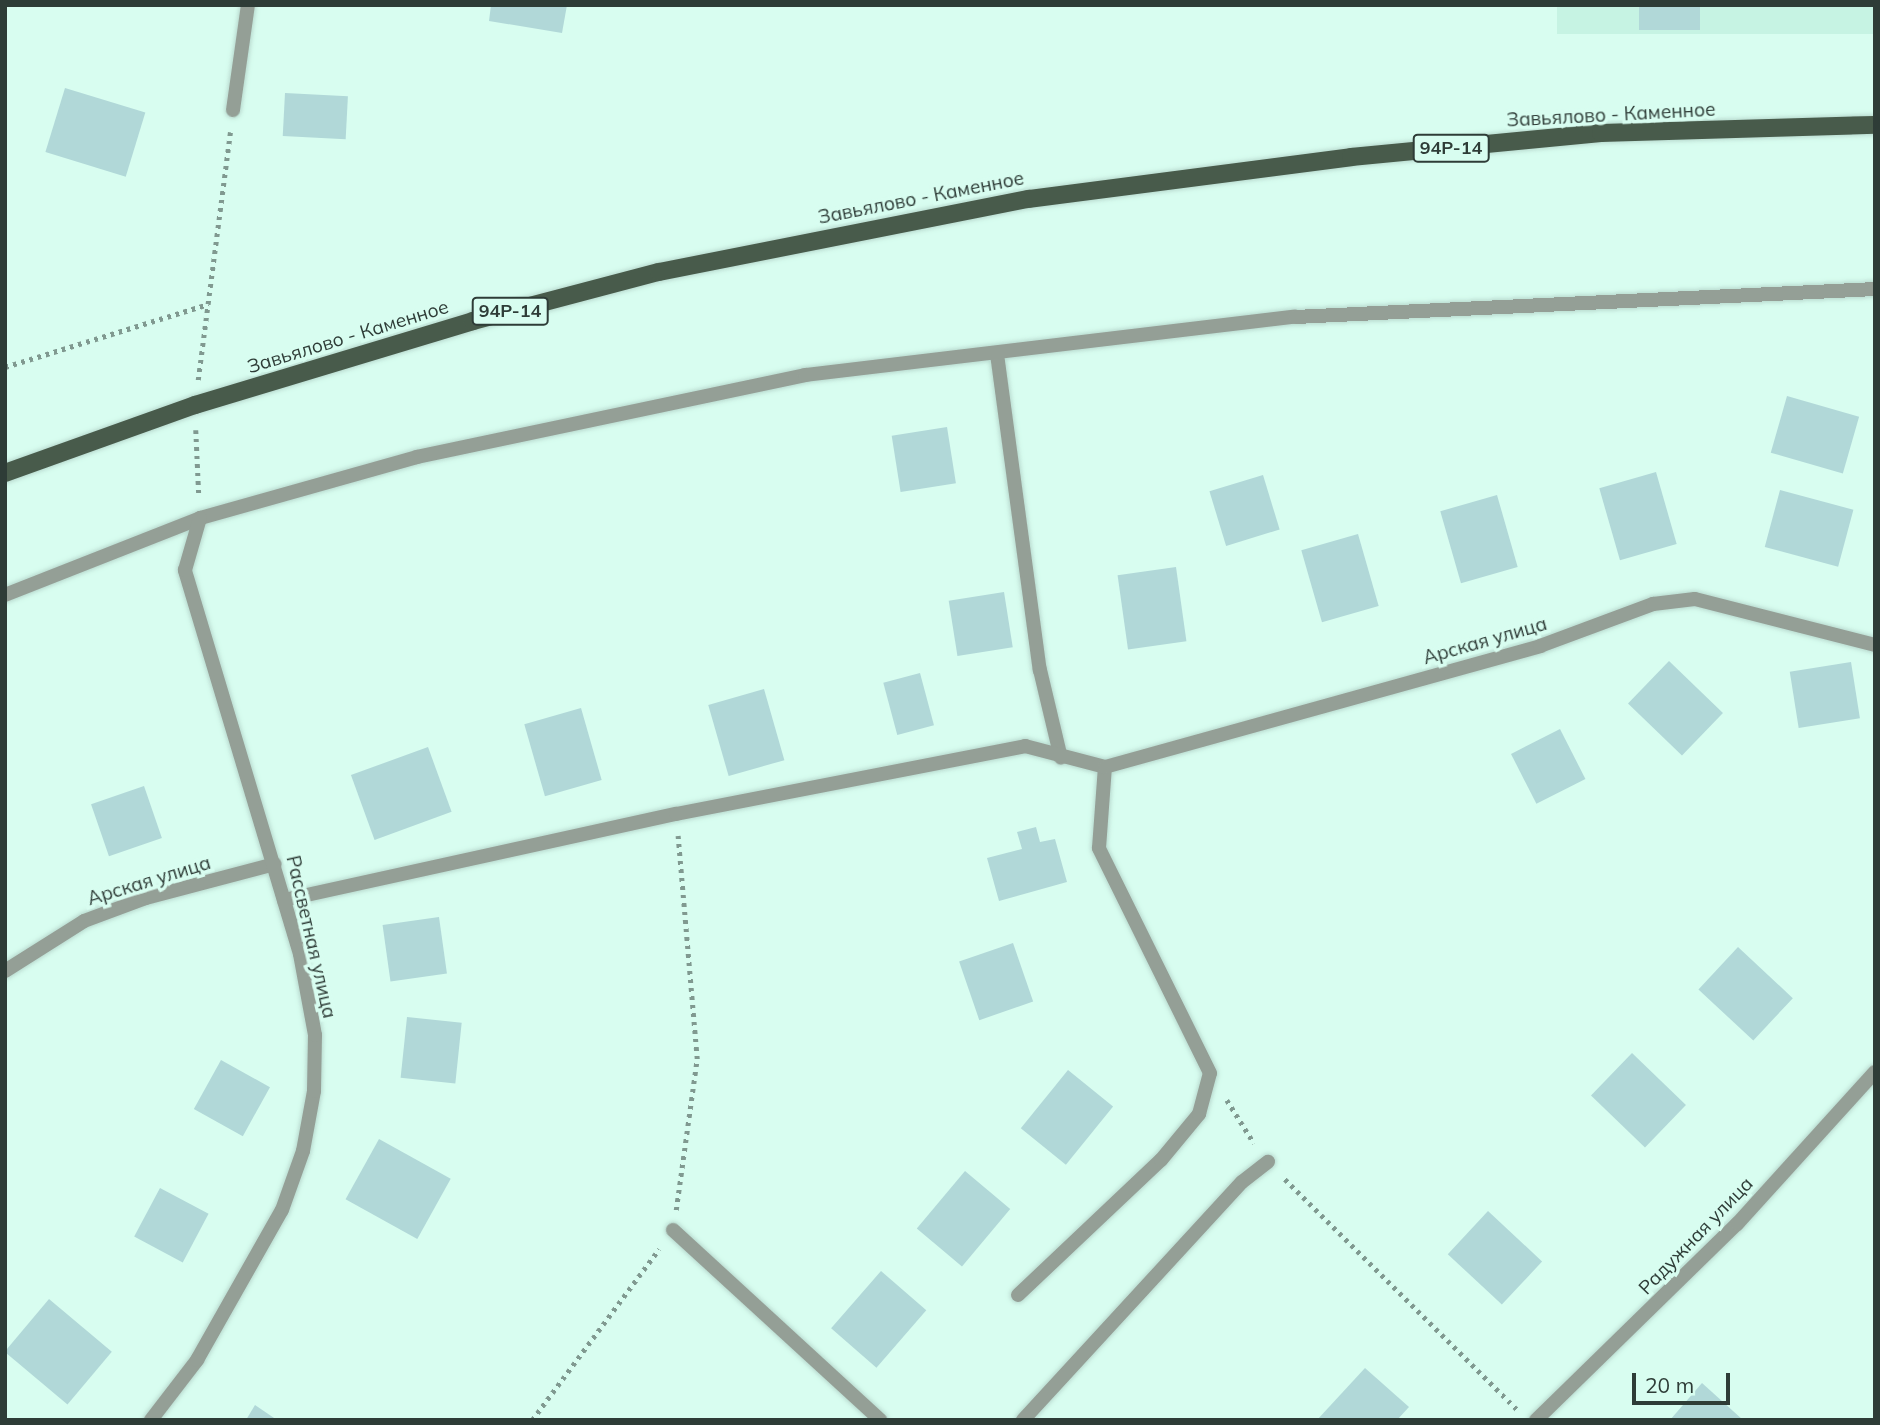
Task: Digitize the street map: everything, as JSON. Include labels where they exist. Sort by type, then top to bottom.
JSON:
[{"type":"main road","name":"Завьялово - Каменное","points":[[5,473],[195,405],[473,321],[659,272],[1029,199],[1351,157],[1601,133],[1875,125]]},
{"type":"street","points":[[233,110],[248,5]]},
{"type":"street","points":[[5,595],[200,518],[417,457],[805,375],[1296,317],[1875,289]]},
{"type":"street","points":[[997,354],[1040,670],[1061,758]]},
{"type":"street","name":"Рассветная улица","points":[[150,1420],[197,1360],[282,1210],[303,1151],[314,1091],[315,1035],[300,954],[186,570],[200,518]]},
{"type":"street","name":"Арская улица","points":[[1105,767],[1540,646],[1653,604],[1695,599],[1875,645]]},
{"type":"street","points":[[284,900],[676,814],[1025,746],[1061,758],[1105,767],[1099,848],[1210,1073],[1199,1114],[1161,1160],[1018,1295]]},
{"type":"street","name":"Арская улица","points":[[5,971],[84,921],[146,898],[275,864]]},
{"type":"street","name":"Радужная улица","points":[[1536,1420],[1737,1224],[1875,1072]]},
{"type":"street","points":[[1023,1420],[1242,1182],[1268,1162]]},
{"type":"street","points":[[673,1230],[880,1420]]},
{"type":"path","points":[[200,518],[195,405],[233,110]]},
{"type":"path","points":[[5,367],[208,304]]},
{"type":"path","points":[[532,1420],[673,1230],[697,1059],[676,814]]},
{"type":"path","points":[[1210,1073],[1268,1162],[1527,1420]]},
{"type":"shaded area","points":[[1557,5],[1875,5],[1875,34],[1557,34]]},
{"type":"building","points":[[491,5],[567,5],[562,33],[489,21]]},
{"type":"building","points":[[1639,5],[1700,5],[1700,30],[1639,30]]},
{"type":"building","points":[[65,88],[145,113],[126,177],[45,152]]},
{"type":"building","points":[[285,93],[348,96],[346,139],[283,136]]},
{"type":"building","points":[[1787,396],[1859,417],[1843,473],[1771,453]]},
{"type":"building","points":[[947,427],[956,483],[901,492],[892,436]]},
{"type":"building","points":[[1656,472],[1677,544],[1620,560],[1599,488]]},
{"type":"building","points":[[1263,475],[1280,530],[1226,546],[1209,491]]},
{"type":"building","points":[[1780,490],[1853,510],[1838,567],[1765,547]]},
{"type":"building","points":[[1497,495],[1518,567],[1461,583],[1440,511]]},
{"type":"building","points":[[1358,534],[1379,606],[1322,622],[1301,550]]},
{"type":"building","points":[[1176,567],[1186,641],[1128,649],[1118,575]]},
{"type":"building","points":[[1004,592],[1013,647],[957,656],[949,601]]},
{"type":"building","points":[[1669,661],[1723,713],[1682,756],[1628,703]]},
{"type":"building","points":[[1851,662],[1860,718],[1799,728],[1790,672]]},
{"type":"building","points":[[920,673],[934,725],[897,735],[883,683]]},
{"type":"building","points":[[764,689],[784,760],[729,776],[708,705]]},
{"type":"building","points":[[581,708],[602,780],[545,796],[524,724]]},
{"type":"building","points":[[1560,729],[1585,779],[1536,804],[1511,754]]},
{"type":"building","points":[[428,747],[452,812],[375,840],[351,775]]},
{"type":"building","points":[[144,786],[162,838],[109,856],[91,804]]},
{"type":"building","points":[[1036,827],[1040,842],[1055,839],[1067,882],[999,901],[987,858],[1022,849],[1017,832]]},
{"type":"building","points":[[439,917],[447,973],[390,981],[383,925]]},
{"type":"building","points":[[1013,943],[1033,1002],[979,1020],[959,962]]},
{"type":"building","points":[[1738,947],[1793,998],[1753,1041],[1698,989]]},
{"type":"building","points":[[407,1017],[462,1023],[455,1083],[401,1078]]},
{"type":"building","points":[[1632,1053],[1686,1105],[1645,1148],[1591,1095]]},
{"type":"building","points":[[221,1060],[270,1087],[243,1136],[194,1109]]},
{"type":"building","points":[[1068,1070],[1113,1107],[1066,1165],[1021,1128]]},
{"type":"building","points":[[379,1139],[451,1179],[417,1239],[346,1199]]},
{"type":"building","points":[[965,1171],[1010,1209],[962,1266],[917,1228]]},
{"type":"building","points":[[160,1188],[209,1214],[183,1262],[134,1237]]},
{"type":"building","points":[[1488,1211],[1542,1261],[1502,1305],[1448,1254]]},
{"type":"building","points":[[881,1271],[926,1310],[876,1368],[831,1328]]},
{"type":"building","points":[[49,1299],[112,1352],[67,1405],[5,1352]]},
{"type":"building","points":[[1365,1368],[1409,1407],[1397,1420],[1317,1420]]},
{"type":"building","points":[[1702,1383],[1743,1420],[1670,1420]]},
{"type":"building","points":[[255,1405],[277,1420],[246,1420]]}]
